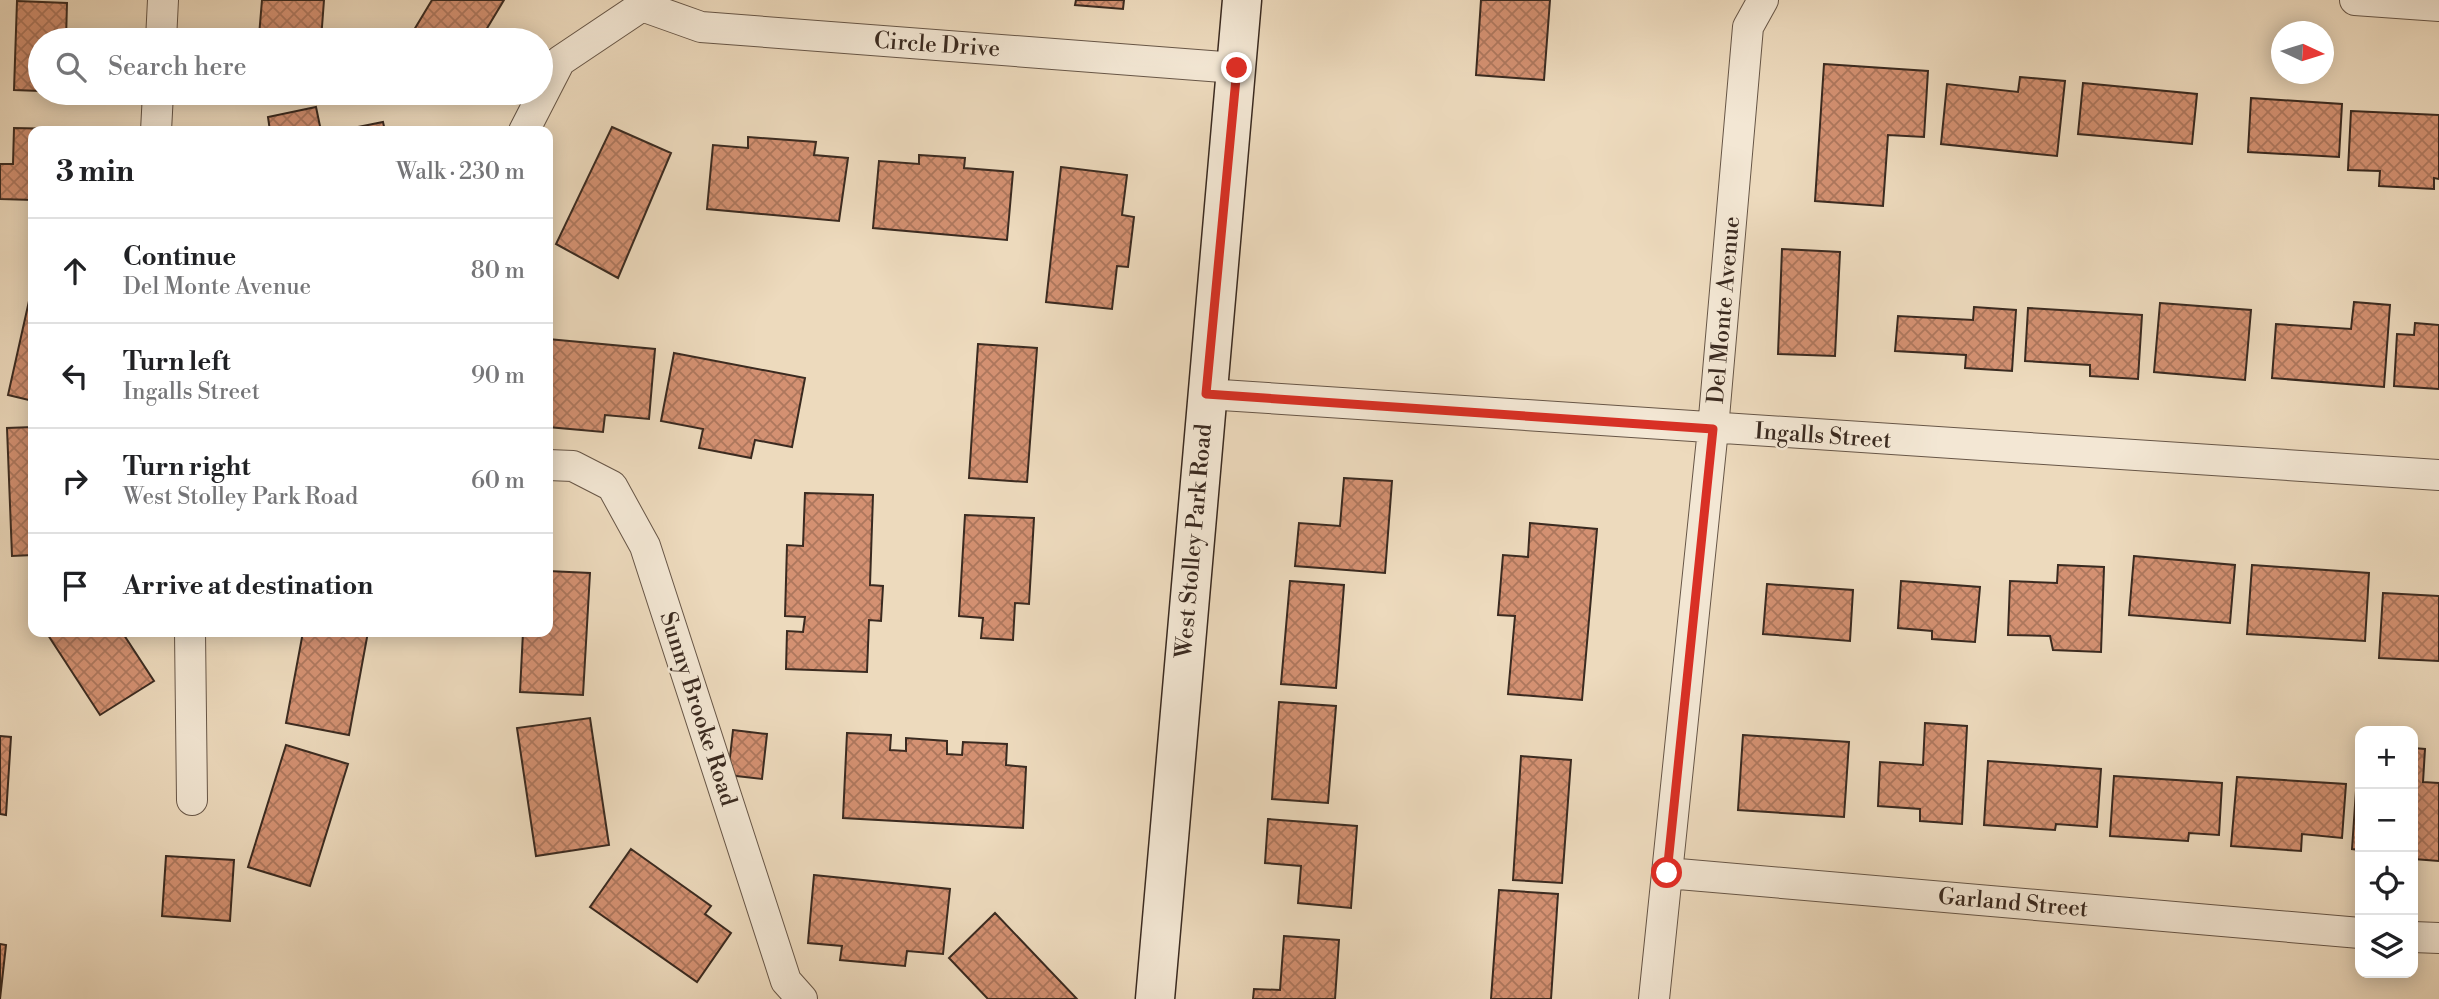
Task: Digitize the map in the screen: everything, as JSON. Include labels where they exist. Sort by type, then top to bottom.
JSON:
[{"type":"main road","name":"West Stolley Park Road","points":[[1155,999],[1242,0]]},
{"type":"street","points":[[162,28],[163,0]]},
{"type":"street","name":"Del Monte Avenue","points":[[1654,999],[1713,429],[1748,27],[1763,0]]},
{"type":"street","points":[[2356,0],[2439,6]]},
{"type":"street","name":"Circle Drive","points":[[553,73],[559,61],[642,3],[701,27],[1237,68]]},
{"type":"street","points":[[156,126],[157,105]]},
{"type":"street","name":"Circle Drive","points":[[526,126],[537,105]]},
{"type":"street","name":"Ingalls Street","points":[[1206,394],[2439,475]]},
{"type":"street","name":"Sunny Brooke Road","points":[[553,465],[573,467],[612,486],[645,545],[786,981],[802,999]]},
{"type":"street","points":[[190,637],[192,800]]},
{"type":"street","name":"Garland Street","points":[[1667,873],[2355,933]]},
{"type":"street","points":[[2418,937],[2439,938]]},
{"type":"building","points":[[262,0],[324,0],[322,28],[260,28]]},
{"type":"building","points":[[432,0],[504,0],[487,28],[415,28]]},
{"type":"building","points":[[1076,0],[1124,0],[1123,9],[1075,5]]},
{"type":"building","points":[[1481,0],[1550,0],[1544,80],[1476,75]]},
{"type":"building","points":[[17,1],[67,3],[66,28],[28,28],[28,91],[14,90]]},
{"type":"building","points":[[1824,64],[1928,71],[1924,137],[1888,135],[1883,206],[1815,201]]},
{"type":"building","points":[[2020,77],[2065,81],[2057,156],[1941,144],[1947,84],[2018,92]]},
{"type":"building","points":[[2083,83],[2197,94],[2192,144],[2078,134]]},
{"type":"building","points":[[2251,98],[2342,104],[2339,157],[2248,152]]},
{"type":"building","points":[[316,107],[320,126],[269,126],[268,117]]},
{"type":"building","points":[[2351,111],[2439,115],[2439,179],[2434,178],[2434,189],[2379,186],[2380,171],[2348,170]]},
{"type":"building","points":[[383,122],[384,126],[363,126]]},
{"type":"building","points":[[612,127],[671,153],[618,278],[556,244]]},
{"type":"building","points":[[14,128],[28,128],[28,200],[0,199],[0,164],[13,164]]},
{"type":"building","points":[[748,137],[816,142],[814,155],[848,158],[839,221],[707,209],[713,145],[748,148]]},
{"type":"building","points":[[919,155],[965,158],[964,168],[1013,172],[1007,240],[873,228],[879,161],[919,164]]},
{"type":"building","points":[[1061,167],[1127,175],[1122,215],[1134,217],[1128,267],[1117,266],[1112,309],[1046,302]]},
{"type":"building","points":[[1782,249],[1840,252],[1835,356],[1778,354]]},
{"type":"building","points":[[2354,302],[2390,305],[2384,387],[2272,378],[2276,324],[2351,329]]},
{"type":"building","points":[[2160,303],[2251,310],[2245,380],[2154,372]]},
{"type":"building","points":[[28,305],[28,400],[8,395]]},
{"type":"building","points":[[1974,307],[2016,310],[2012,371],[1965,368],[1966,355],[1895,351],[1898,316],[1973,320]]},
{"type":"building","points":[[2028,308],[2142,315],[2138,379],[2090,376],[2090,365],[2025,361]]},
{"type":"building","points":[[2415,323],[2439,325],[2439,389],[2394,386],[2397,334],[2414,335]]},
{"type":"building","points":[[553,339],[655,349],[649,419],[605,415],[603,432],[553,427]]},
{"type":"building","points":[[978,344],[1037,348],[1027,482],[969,478]]},
{"type":"building","points":[[674,353],[805,378],[792,447],[755,440],[751,458],[699,448],[703,429],[661,421]]},
{"type":"building","points":[[28,427],[28,555],[12,556],[7,428]]},
{"type":"building","points":[[1344,478],[1392,481],[1385,573],[1295,566],[1299,523],[1340,526]]},
{"type":"building","points":[[805,493],[873,495],[870,585],[883,586],[881,621],[869,620],[867,672],[786,669],[787,631],[803,632],[805,617],[785,616],[787,545],[803,546]]},
{"type":"building","points":[[965,515],[1034,518],[1029,604],[1015,603],[1013,640],[981,638],[983,618],[959,616]]},
{"type":"building","points":[[1530,523],[1597,529],[1582,700],[1508,694],[1515,616],[1498,615],[1503,555],[1528,557]]},
{"type":"building","points":[[2134,556],[2235,565],[2230,623],[2129,615]]},
{"type":"building","points":[[2058,565],[2104,567],[2101,652],[2053,650],[2050,636],[2008,635],[2010,581],[2057,583]]},
{"type":"building","points":[[2252,565],[2369,573],[2365,641],[2247,634]]},
{"type":"building","points":[[553,571],[590,573],[583,695],[520,692],[523,637],[553,637]]},
{"type":"building","points":[[1290,581],[1344,585],[1336,688],[1281,684]]},
{"type":"building","points":[[1901,581],[1980,587],[1975,642],[1932,639],[1932,631],[1898,628]]},
{"type":"building","points":[[1767,584],[1853,590],[1850,641],[1763,634]]},
{"type":"building","points":[[2383,593],[2439,596],[2439,661],[2379,658]]},
{"type":"building","points":[[49,637],[125,637],[154,681],[100,715]]},
{"type":"building","points":[[302,637],[367,637],[349,735],[286,723]]},
{"type":"building","points":[[1279,702],[1336,706],[1328,803],[1272,799]]},
{"type":"building","points":[[590,718],[609,845],[536,856],[517,728]]},
{"type":"building","points":[[1925,723],[1967,726],[1962,824],[1920,821],[1920,809],[1878,806],[1880,762],[1923,765]]},
{"type":"building","points":[[733,730],[767,734],[762,779],[728,775]]},
{"type":"building","points":[[847,733],[891,735],[890,750],[906,751],[906,738],[947,741],[947,754],[962,755],[963,742],[1007,744],[1006,765],[1026,767],[1023,828],[843,818]]},
{"type":"building","points":[[1743,735],[1849,742],[1844,817],[1738,810]]},
{"type":"building","points":[[0,736],[11,737],[6,815],[0,814]]},
{"type":"building","points":[[286,745],[348,764],[310,886],[248,867]]},
{"type":"building","points":[[2418,748],[2425,749],[2423,782],[2439,783],[2439,861],[2418,859]]},
{"type":"building","points":[[1521,756],[1571,760],[1562,883],[1513,880]]},
{"type":"building","points":[[1988,761],[2101,769],[2097,827],[2056,824],[2055,830],[1984,825]]},
{"type":"building","points":[[2114,776],[2222,783],[2219,835],[2189,833],[2188,841],[2110,836]]},
{"type":"building","points":[[2237,777],[2346,784],[2342,838],[2302,834],[2301,851],[2231,846]]},
{"type":"building","points":[[2355,805],[2355,849],[2352,849]]},
{"type":"building","points":[[1268,819],[1357,826],[1351,908],[1298,903],[1301,866],[1265,863]]},
{"type":"building","points":[[631,849],[711,906],[705,914],[731,933],[697,982],[590,907]]},
{"type":"building","points":[[166,856],[234,860],[230,921],[162,916]]},
{"type":"building","points":[[814,875],[950,889],[943,954],[907,951],[905,966],[840,960],[842,946],[808,943]]},
{"type":"building","points":[[1499,890],[1558,894],[1551,999],[1491,999]]},
{"type":"building","points":[[995,913],[1077,999],[988,999],[949,958]]},
{"type":"building","points":[[1284,936],[1339,940],[1335,999],[1253,999],[1254,989],[1280,990]]},
{"type":"building","points":[[0,944],[6,945],[0,999]]},
{"type":"route","points":[[1237,68],[1206,394],[1713,429],[1667,873]]}]
